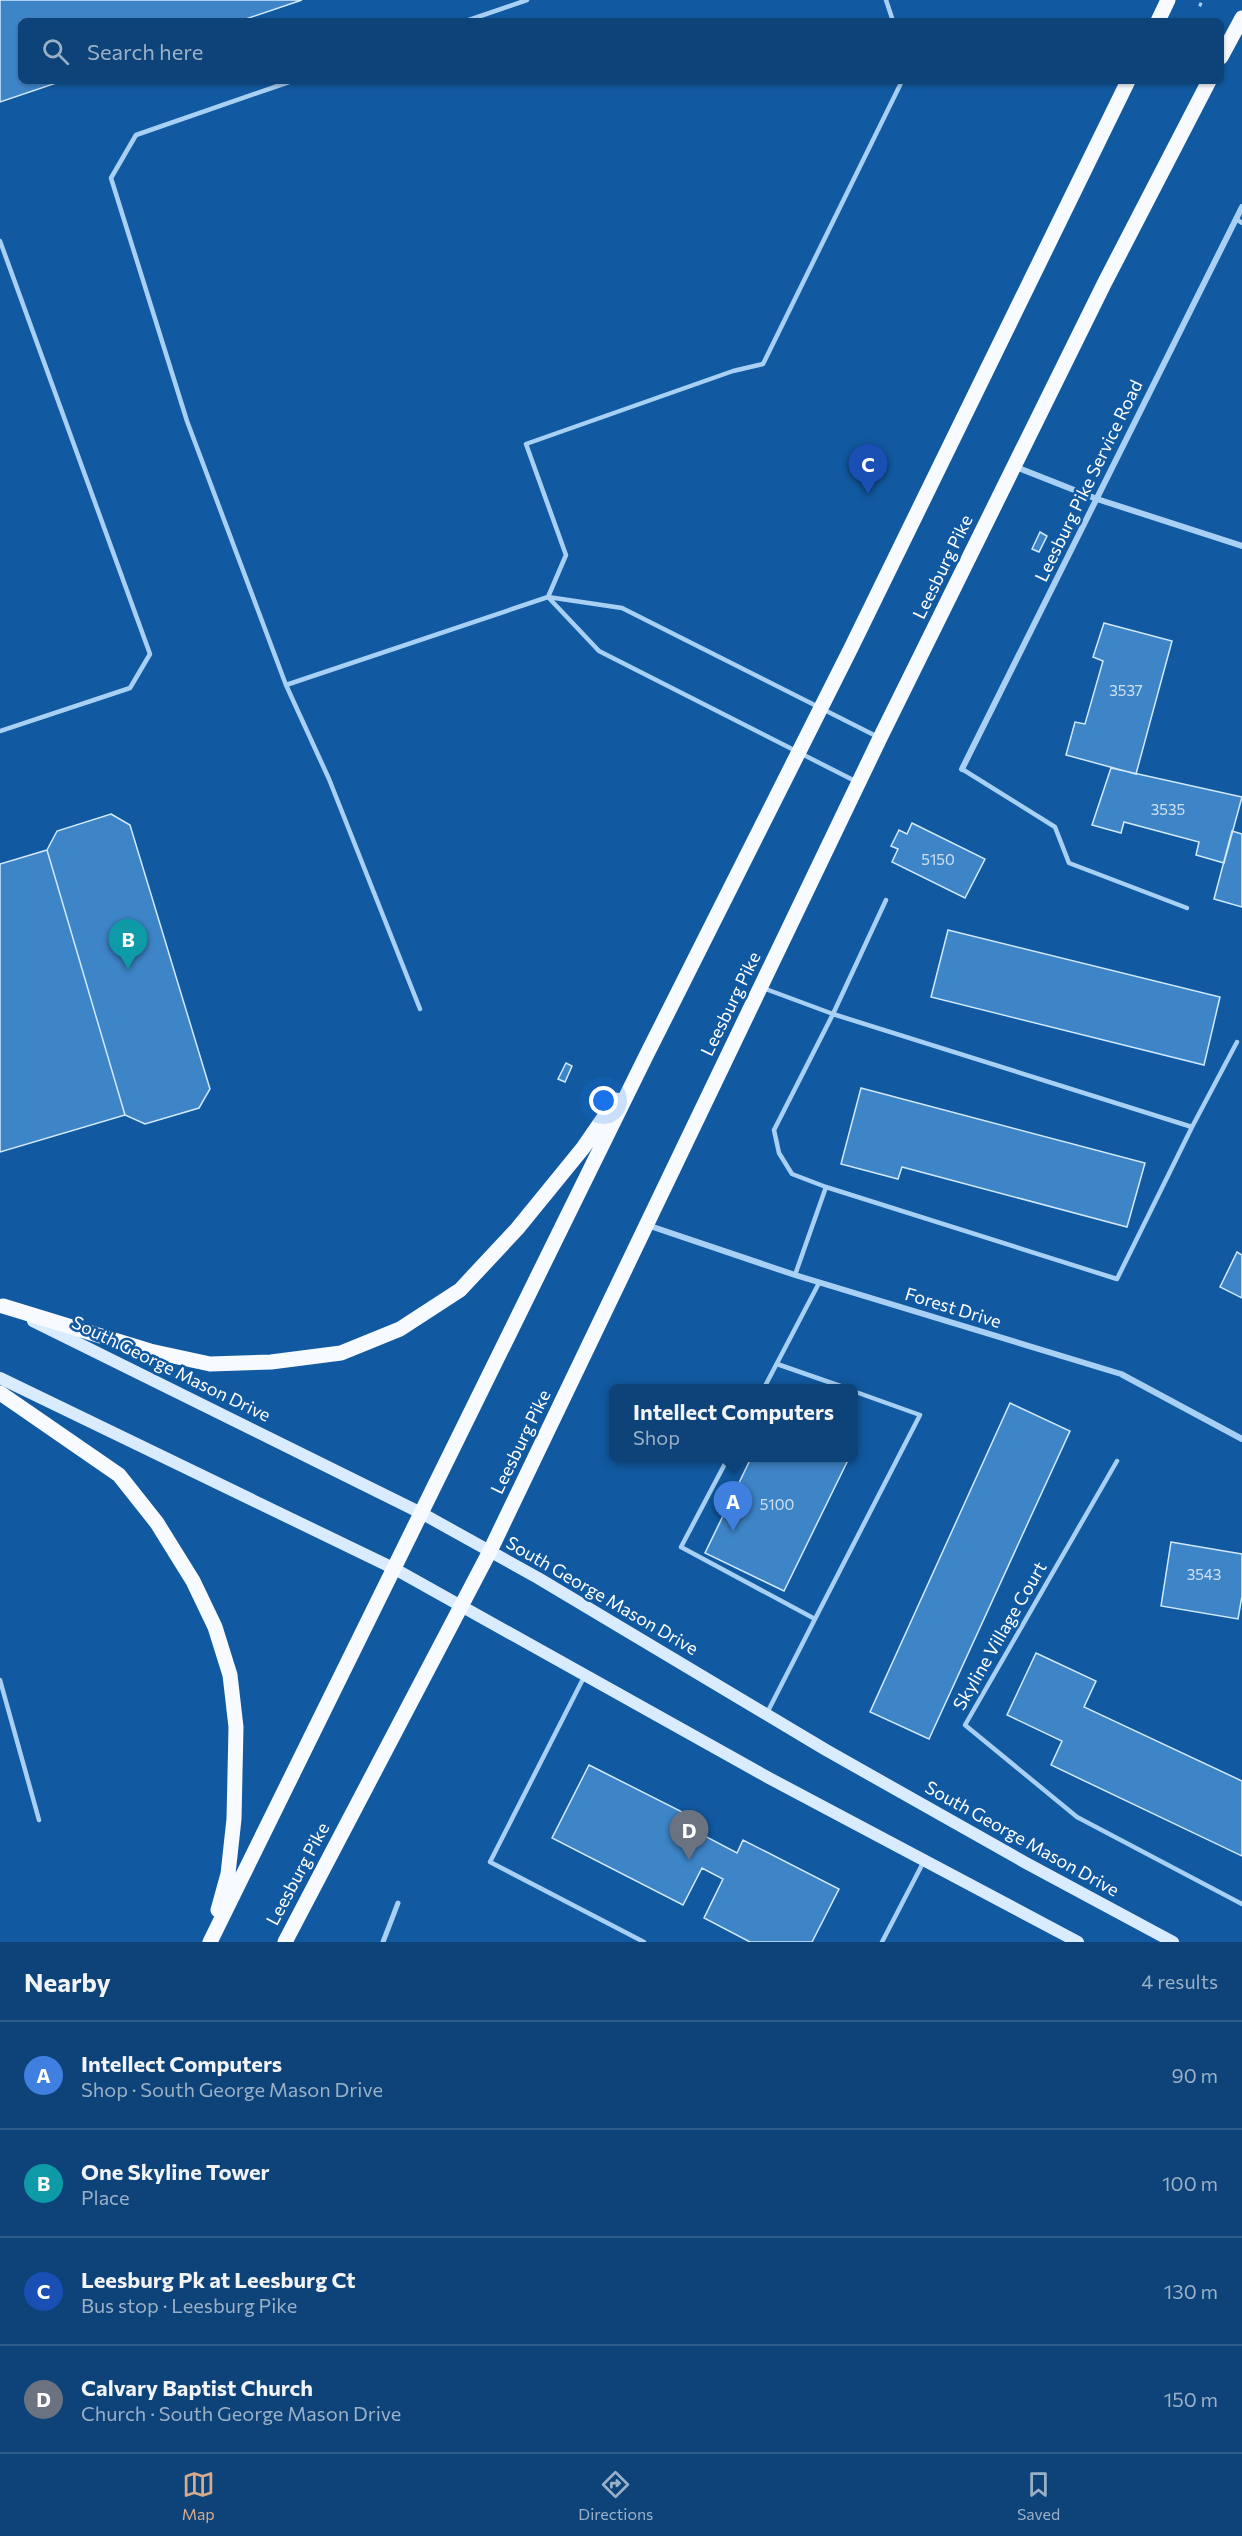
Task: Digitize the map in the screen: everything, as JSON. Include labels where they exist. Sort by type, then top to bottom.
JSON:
[{"type":"main road","points":[[1159,18],[1168,0]]},
{"type":"main road","points":[[1224,51],[1242,18]]},
{"type":"main road","points":[[210,1942],[423,1514],[646,1056],[821,708],[1127,84]]},
{"type":"main road","name":"Leesburg Pike","points":[[285,1942],[490,1551],[880,738],[1099,295],[1207,84]]},
{"type":"main road","points":[[2,1305],[150,1351],[210,1365],[271,1362],[341,1353],[400,1329],[460,1290],[517,1229],[583,1148],[646,1056]]},
{"type":"main road","name":"South George Mason Drive","points":[[2,1305],[423,1514],[767,1713],[826,1750],[1016,1858],[1173,1942]]},
{"type":"main road","points":[[0,1378],[394,1569],[924,1861],[1078,1942]]},
{"type":"main road","points":[[0,1393],[119,1475],[157,1523],[193,1581],[215,1627],[230,1676],[235,1719],[236,1769],[228,1874],[210,1942]]},
{"type":"street","name":"Leesburg Pike Service Road","points":[[962,769],[1239,221],[1242,207]]},
{"type":"street","points":[[1015,466],[1097,499],[1242,546]]},
{"type":"street","name":"Forest Drive","points":[[647,1225],[819,1283],[1121,1374],[1242,1439]]},
{"type":"street","points":[[383,1942],[398,1903]]},
{"type":"lane","points":[[475,18],[527,0]]},
{"type":"lane","points":[[886,0],[892,18]]},
{"type":"lane","points":[[283,84],[136,135],[111,178],[187,422],[286,685],[329,779],[420,1009]]},
{"type":"lane","points":[[548,597],[566,555],[526,444],[733,370],[763,364],[901,84]]},
{"type":"lane","points":[[0,241],[150,654],[130,688],[0,731]]},
{"type":"lane","points":[[286,685],[548,597],[622,608],[880,738]]},
{"type":"lane","points":[[548,597],[599,651],[859,783]]},
{"type":"lane","points":[[962,769],[1055,827],[1070,862],[1187,908]]},
{"type":"lane","points":[[886,900],[833,1014],[774,1130],[779,1153],[792,1174],[826,1187],[1117,1279],[1237,1042]]},
{"type":"lane","points":[[760,987],[833,1014],[1192,1127]]},
{"type":"lane","points":[[795,1275],[826,1187]]},
{"type":"lane","points":[[767,1384],[819,1283]]},
{"type":"lane","points":[[777,1364],[832,1384]]},
{"type":"lane","points":[[767,1713],[920,1415],[858,1393]]},
{"type":"lane","name":"Skyline Village Court","points":[[1117,1461],[965,1725],[1077,1817],[1242,1904]]},
{"type":"lane","points":[[726,1462],[681,1547],[815,1618]]},
{"type":"lane","points":[[585,1675],[490,1862],[644,1942]]},
{"type":"lane","points":[[0,1680],[39,1820]]},
{"type":"lane","points":[[882,1942],[924,1861]]},
{"type":"building","points":[[0,0],[302,0],[249,18],[18,18],[18,84],[53,84],[0,102]]},
{"type":"building","points":[[1040,532],[1047,536],[1039,552],[1032,549]]},
{"type":"building","points":[[1104,623],[1172,641],[1136,774],[1066,755],[1075,722],[1085,724],[1103,661],[1093,657]]},
{"type":"building","points":[[1111,768],[1242,797],[1224,863],[1196,855],[1199,842],[1124,822],[1121,833],[1092,825]]},
{"type":"building","points":[[111,814],[130,825],[210,1089],[199,1108],[145,1124],[125,1115],[47,850],[57,831]]},
{"type":"building","points":[[912,823],[985,859],[965,898],[892,862],[898,849],[891,846],[899,830],[907,834]]},
{"type":"building","points":[[1232,831],[1242,834],[1242,907],[1214,899]]},
{"type":"building","points":[[47,850],[125,1115],[0,1152],[0,864]]},
{"type":"building","points":[[948,930],[1220,997],[1204,1065],[931,997]]},
{"type":"building","points":[[566,1063],[572,1066],[565,1082],[558,1079]]},
{"type":"building","points":[[861,1088],[1145,1163],[1127,1227],[902,1167],[898,1179],[841,1164]]},
{"type":"building","points":[[1237,1252],[1242,1255],[1242,1298],[1220,1287]]},
{"type":"building","points":[[1010,1403],[1070,1431],[929,1739],[870,1712]]},
{"type":"building","points":[[749,1462],[847,1462],[784,1591],[705,1553]]},
{"type":"building","points":[[1171,1542],[1242,1554],[1242,1596],[1238,1619],[1161,1606]]},
{"type":"building","points":[[1036,1653],[1096,1681],[1084,1707],[1242,1781],[1242,1856],[1051,1765],[1062,1741],[1007,1715]]},
{"type":"building","points":[[589,1765],[704,1823],[699,1833],[737,1853],[743,1840],[839,1889],[812,1942],[750,1942],[704,1918],[723,1879],[702,1868],[683,1905],[552,1838]]},
{"type":"place","name":"Leesburg Pk at Leesburg Ct","points":[[868,494]]},
{"type":"place","name":"One Skyline Tower","points":[[128,969]]},
{"type":"place","name":"Intellect Computers","points":[[733,1531]]},
{"type":"place","name":"Calvary Baptist Church","points":[[689,1860]]}]
